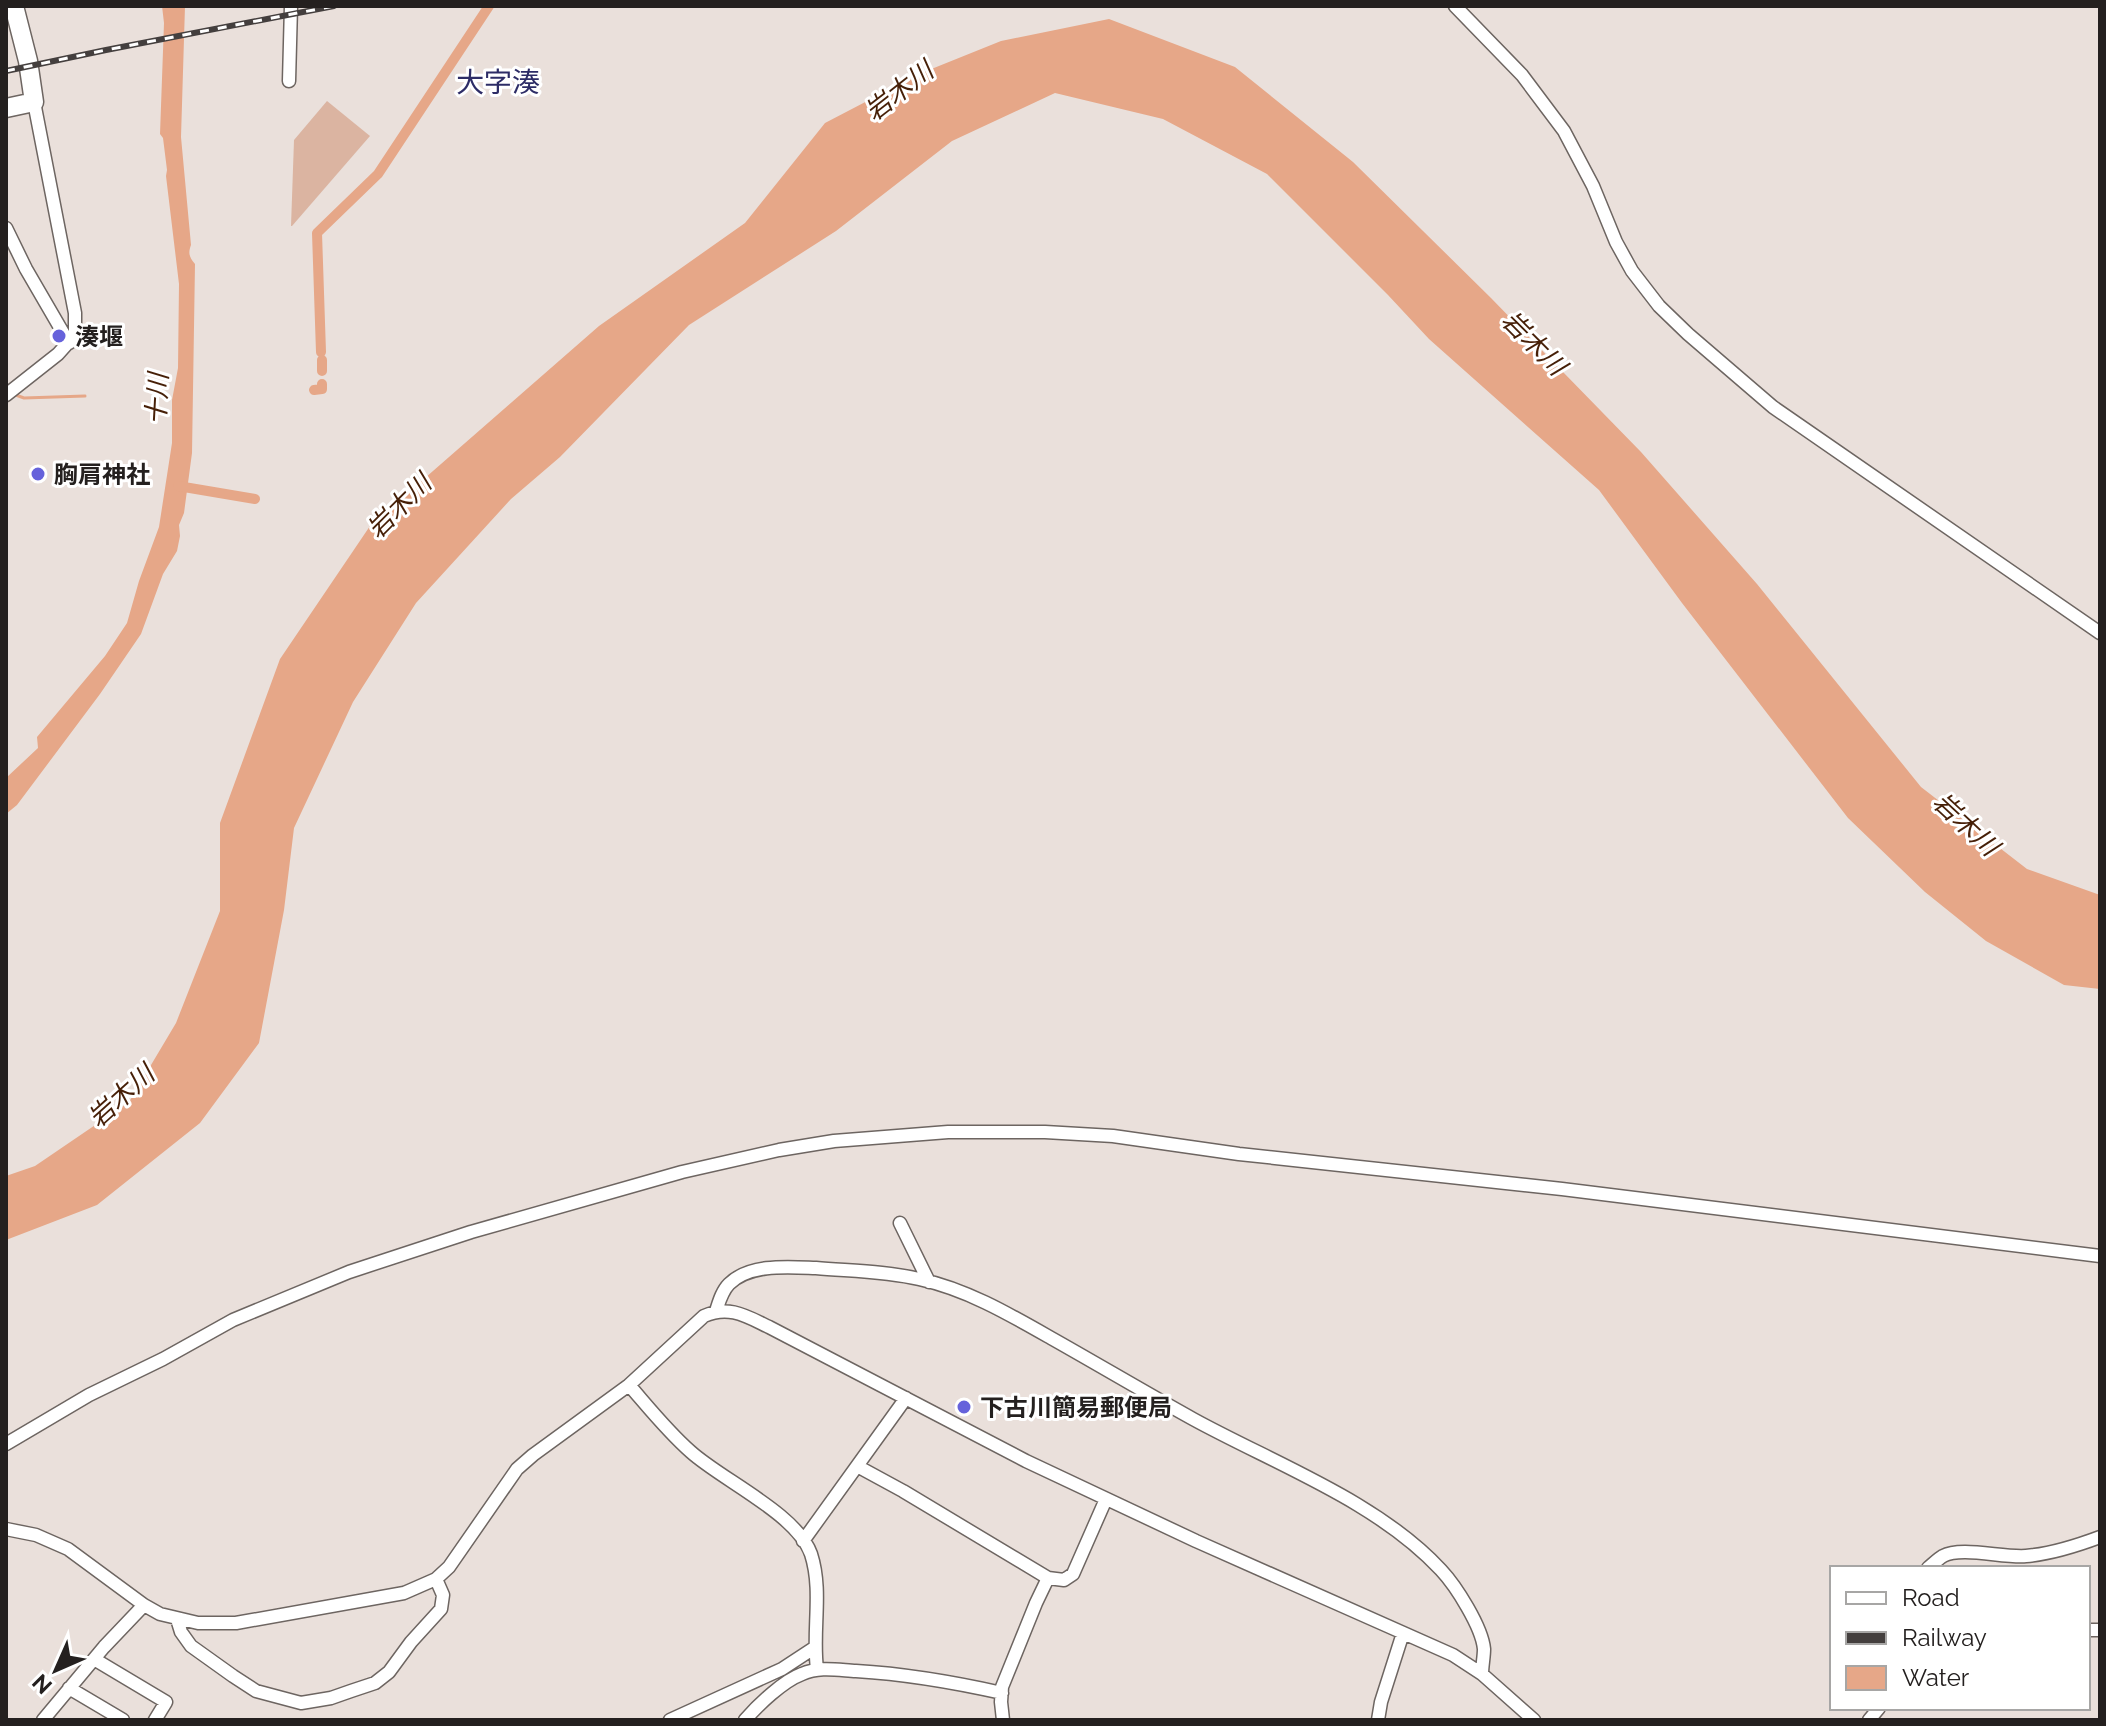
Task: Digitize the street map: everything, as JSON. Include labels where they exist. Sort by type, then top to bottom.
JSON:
[{"type":"highway","points":[[6,108],[34,102],[28,61],[14,6]]},
{"type":"street","points":[[289,81],[291,6]]},
{"type":"street","points":[[1455,6],[1522,75],[1564,131],[1593,186],[1616,242],[1632,271],[1659,306],[1773,407],[2100,633]]},
{"type":"street","points":[[6,395],[75,335],[75,313],[34,102]]},
{"type":"street","points":[[6,228],[11,248],[69,343]]},
{"type":"street","points":[[6,1444],[89,1395],[233,1320],[349,1272],[471,1232],[682,1172],[834,1141],[948,1132],[1113,1136],[1239,1154],[1577,1190],[2100,1256]]},
{"type":"street","points":[[900,1223],[929,1282]]},
{"type":"street","points":[[716,1311],[727,1285],[740,1276],[773,1268],[880,1273],[929,1282],[1001,1310],[1195,1420],[1356,1505],[1411,1542],[1443,1572],[1462,1600],[1484,1648],[1482,1674]]},
{"type":"street","points":[[6,1529],[36,1535],[68,1549],[144,1605],[160,1614],[198,1623],[236,1623],[404,1593],[436,1579],[460,1554],[495,1498],[517,1469],[533,1455],[629,1385],[704,1316],[716,1311],[742,1314],[1026,1461],[1453,1655],[1482,1674],[1534,1720]]},
{"type":"street","points":[[629,1385],[693,1453],[783,1519],[809,1550],[816,1571],[814,1648],[817,1669]]},
{"type":"street","points":[[803,1541],[906,1398]]},
{"type":"street","points":[[857,1466],[1048,1578],[1064,1580],[1073,1574],[1106,1499]]},
{"type":"street","points":[[1930,1566],[1944,1555],[1961,1551],[2026,1556],[2071,1547],[2100,1537]]},
{"type":"street","points":[[1003,1720],[1002,1687],[1048,1578]]},
{"type":"street","points":[[177,1619],[181,1632],[191,1646],[233,1676],[256,1691],[301,1703],[331,1698],[375,1683],[389,1672],[441,1609],[443,1595],[436,1579]]},
{"type":"street","points":[[43,1720],[144,1605]]},
{"type":"street","points":[[1378,1720],[1403,1633]]},
{"type":"street","points":[[670,1720],[782,1669],[814,1648]]},
{"type":"street","points":[[94,1659],[166,1702],[155,1720]]},
{"type":"street","points":[[745,1720],[785,1684],[800,1674],[817,1669],[882,1672],[1002,1693]]},
{"type":"street","points":[[69,1688],[123,1720]]},
{"type":"shaded area","points":[[327,101],[370,136],[291,226],[294,140]]},
{"type":"water","name":"十川","points":[[162,6],[185,6],[181,137],[191,245],[189,253],[195,264],[192,453],[184,513],[179,525],[180,536],[177,551],[163,574],[141,634],[17,805],[6,814],[6,778],[38,748],[37,737],[105,656],[127,623],[159,527],[172,443],[172,400],[178,368],[179,284],[163,138],[160,134]]},
{"type":"water","name":"岩木川","points":[[1109,19],[1235,67],[1353,162],[1641,452],[1757,584],[1921,787],[2027,869],[2100,895],[2100,989],[2064,985],[1986,941],[1925,892],[1848,818],[1599,490],[1429,339],[1267,174],[1163,119],[1055,93],[952,141],[836,231],[689,325],[560,457],[511,499],[416,603],[353,702],[294,828],[284,910],[259,1043],[200,1123],[97,1205],[6,1240],[6,1176],[35,1166],[129,1102],[176,1023],[220,911],[220,823],[280,659],[370,526],[599,326],[745,223],[825,123],[919,74],[1001,41]]},
{"type":"waterway","points":[[321,352],[317,233],[378,174],[489,6]]},
{"type":"waterway","points":[[322,360],[322,371]]},
{"type":"waterway","points":[[314,390],[322,389],[322,384]]},
{"type":"waterway","points":[[13,394],[24,398],[85,396]]},
{"type":"waterway","points":[[178,486],[255,499]]},
{"type":"railway","points":[[6,71],[334,6]]},
{"type":"place","name":"湊堰","points":[[59,336]]},
{"type":"place","name":"胸肩神社","points":[[38,474]]},
{"type":"place","name":"下古川簡易郵便局","points":[[964,1407]]},
{"type":"district","name":"大字湊","points":[[498,82]]}]
